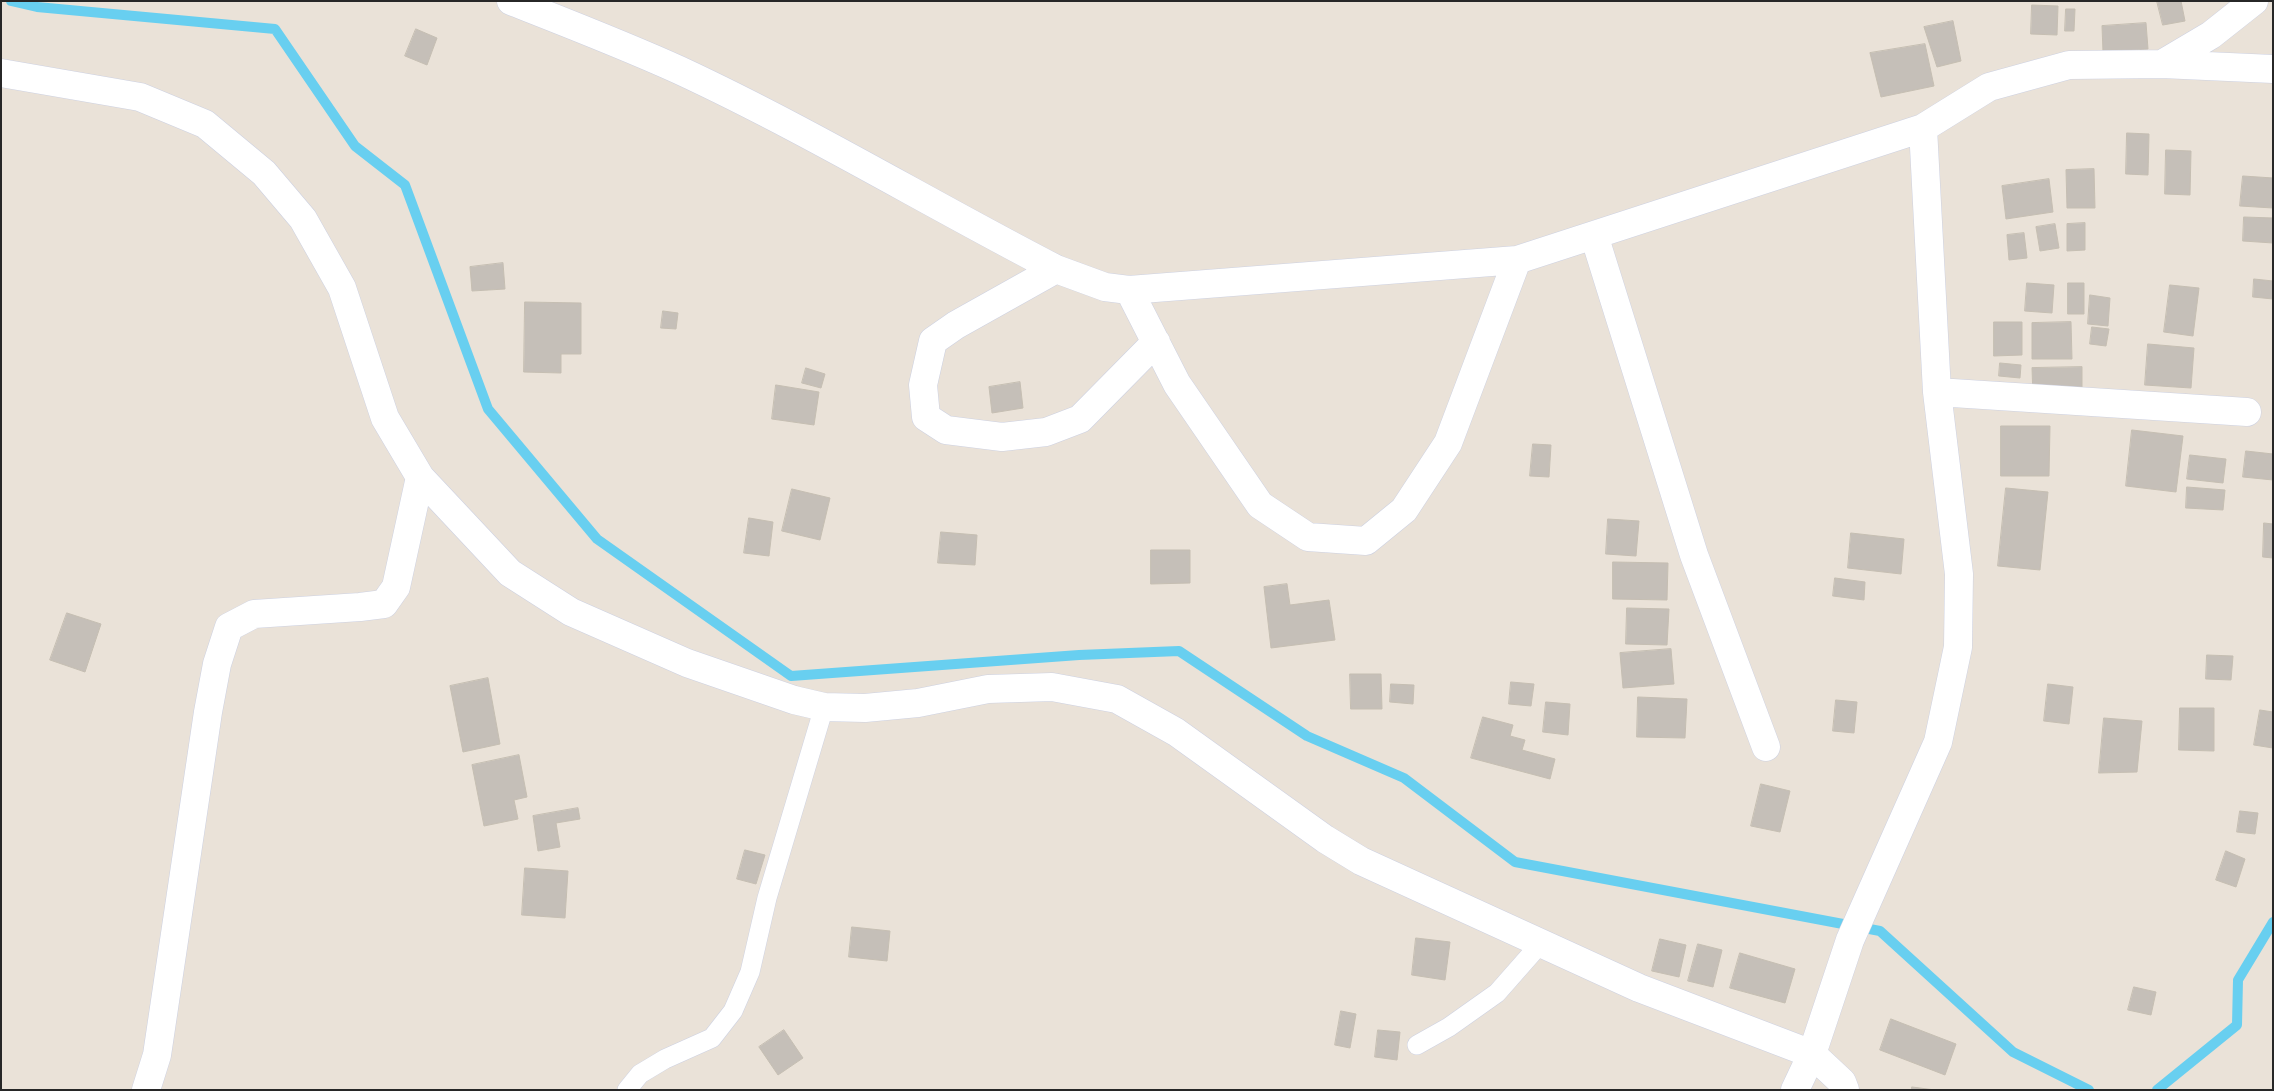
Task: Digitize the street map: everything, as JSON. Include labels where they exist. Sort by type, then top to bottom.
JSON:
[{"type":"street","points":[[511,1],[679,70],[756,108],[1056,269],[1105,287],[1129,290],[1517,260],[1923,128],[1989,87],[2069,65],[2162,64],[2273,69]]},
{"type":"street","points":[[2162,64],[2211,35],[2254,1]]},
{"type":"street","points":[[1,74],[140,97],[205,124],[264,173],[303,219],[342,288],[385,418],[420,477],[510,573],[571,612],[687,663],[794,700],[824,707],[866,708],[918,703],[988,689],[1052,687],[1117,699],[1176,732],[1326,839],[1362,862],[1639,988],[1812,1054],[1842,1082],[1846,1090]]},
{"type":"street","points":[[1795,1090],[1812,1054],[1850,940],[1879,879],[1938,742],[1958,647],[1959,574],[1937,392],[1923,128]]},
{"type":"street","points":[[1594,235],[1694,555],[1766,747]]},
{"type":"street","points":[[1129,290],[1177,384],[1260,505],[1308,537],[1366,541],[1404,510],[1448,443],[1517,260]]},
{"type":"street","points":[[1056,269],[933,340],[923,385],[926,417],[946,430],[1002,437],[1046,432],[1080,419],[1156,342]]},
{"type":"street","points":[[1937,392],[2247,412]]},
{"type":"street","points":[[146,1090],[157,1055],[208,712],[217,664],[229,627],[254,614],[384,604],[396,587],[420,477]]},
{"type":"lane","points":[[627,1090],[640,1074],[665,1059],[712,1038],[733,1012],[750,972],[767,898],[824,707]]},
{"type":"lane","points":[[1417,1045],[1448,1027],[1497,993],[1541,942]]},
{"type":"building","points":[[2157,1],[2181,1],[2185,21],[2163,25]]},
{"type":"building","points":[[2032,5],[2058,6],[2057,35],[2031,34]]},
{"type":"building","points":[[2066,9],[2075,9],[2074,31],[2065,31]]},
{"type":"building","points":[[1953,21],[1961,61],[1937,67],[1924,27]]},
{"type":"building","points":[[2146,23],[2148,49],[2103,52],[2102,26]]},
{"type":"building","points":[[416,29],[437,38],[427,65],[405,56]]},
{"type":"building","points":[[1925,44],[1934,86],[1881,97],[1870,53]]},
{"type":"building","points":[[2127,133],[2149,134],[2148,175],[2126,174]]},
{"type":"building","points":[[2166,150],[2191,151],[2190,195],[2165,194]]},
{"type":"building","points":[[2094,169],[2095,208],[2067,208],[2066,170]]},
{"type":"building","points":[[2243,176],[2273,178],[2273,208],[2240,206]]},
{"type":"building","points":[[2049,179],[2053,212],[2006,219],[2002,186]]},
{"type":"building","points":[[2244,217],[2273,218],[2273,243],[2243,241]]},
{"type":"building","points":[[2085,223],[2085,250],[2067,251],[2067,224]]},
{"type":"building","points":[[2055,224],[2059,248],[2040,251],[2036,227]]},
{"type":"building","points":[[2024,233],[2027,258],[2009,260],[2007,235]]},
{"type":"building","points":[[503,263],[505,289],[472,291],[470,267]]},
{"type":"building","points":[[2254,279],[2273,281],[2273,299],[2253,297]]},
{"type":"building","points":[[2027,283],[2054,285],[2052,313],[2025,311]]},
{"type":"building","points":[[2068,283],[2084,283],[2084,314],[2068,314]]},
{"type":"building","points":[[2170,285],[2199,288],[2193,336],[2164,332]]},
{"type":"building","points":[[2090,295],[2110,298],[2108,326],[2088,324]]},
{"type":"building","points":[[525,302],[581,303],[581,354],[561,354],[561,373],[524,372]]},
{"type":"building","points":[[663,311],[678,313],[676,329],[661,328]]},
{"type":"building","points":[[1994,322],[2022,322],[2022,355],[1994,356]]},
{"type":"building","points":[[2071,322],[2072,359],[2032,359],[2032,323]]},
{"type":"building","points":[[2092,327],[2109,329],[2106,346],[2090,344]]},
{"type":"building","points":[[2148,344],[2194,348],[2191,388],[2145,385]]},
{"type":"building","points":[[2000,363],[2021,365],[2020,378],[1999,376]]},
{"type":"building","points":[[2082,367],[2082,397],[2033,397],[2032,368]]},
{"type":"building","points":[[806,368],[825,374],[821,388],[802,383]]},
{"type":"building","points":[[1020,382],[1023,408],[992,413],[989,387]]},
{"type":"building","points":[[776,385],[819,392],[814,425],[772,419]]},
{"type":"building","points":[[2001,426],[2050,426],[2049,476],[2001,476]]},
{"type":"building","points":[[2132,430],[2183,436],[2176,492],[2126,486]]},
{"type":"building","points":[[1533,444],[1551,445],[1549,477],[1530,476]]},
{"type":"building","points":[[2246,451],[2273,454],[2273,480],[2243,477]]},
{"type":"building","points":[[2190,455],[2226,459],[2223,483],[2187,479]]},
{"type":"building","points":[[2187,487],[2225,490],[2223,510],[2186,508]]},
{"type":"building","points":[[2006,488],[2048,492],[2040,570],[1998,566]]},
{"type":"building","points":[[792,489],[830,498],[820,540],[782,531]]},
{"type":"building","points":[[749,518],[773,522],[769,556],[744,553]]},
{"type":"building","points":[[1608,519],[1639,521],[1636,556],[1606,554]]},
{"type":"building","points":[[2264,523],[2273,524],[2273,558],[2263,557]]},
{"type":"building","points":[[941,532],[977,535],[975,565],[938,563]]},
{"type":"building","points":[[1851,533],[1904,539],[1901,574],[1848,568]]},
{"type":"building","points":[[1151,550],[1190,550],[1190,583],[1151,584]]},
{"type":"building","points":[[1613,562],[1668,563],[1667,600],[1613,599]]},
{"type":"building","points":[[1835,578],[1865,582],[1864,600],[1833,596]]},
{"type":"building","points":[[1287,584],[1290,605],[1329,600],[1335,640],[1271,648],[1264,587]]},
{"type":"building","points":[[1627,608],[1669,609],[1667,645],[1626,644]]},
{"type":"building","points":[[67,613],[101,624],[85,672],[50,660]]},
{"type":"building","points":[[1671,649],[1674,684],[1623,688],[1620,653]]},
{"type":"building","points":[[2207,655],[2233,656],[2231,680],[2206,679]]},
{"type":"building","points":[[1350,674],[1381,674],[1382,709],[1351,709]]},
{"type":"building","points":[[488,678],[500,744],[463,752],[450,686]]},
{"type":"building","points":[[1511,682],[1534,684],[1531,706],[1509,704]]},
{"type":"building","points":[[1391,684],[1414,685],[1413,704],[1390,702]]},
{"type":"building","points":[[2048,684],[2073,687],[2069,724],[2044,721]]},
{"type":"building","points":[[1638,697],[1687,699],[1685,738],[1637,737]]},
{"type":"building","points":[[1836,700],[1857,702],[1854,733],[1833,731]]},
{"type":"building","points":[[1546,702],[1570,704],[1568,735],[1543,732]]},
{"type":"building","points":[[2180,708],[2214,708],[2214,751],[2179,750]]},
{"type":"building","points":[[2260,710],[2273,712],[2273,748],[2254,745]]},
{"type":"building","points":[[1483,717],[1513,725],[1510,736],[1525,740],[1522,750],[1555,759],[1550,779],[1471,758]]},
{"type":"building","points":[[2104,718],[2142,721],[2137,772],[2099,773]]},
{"type":"building","points":[[519,755],[527,797],[514,800],[518,819],[484,826],[472,765]]},
{"type":"building","points":[[1761,784],[1790,791],[1780,832],[1751,826]]},
{"type":"building","points":[[578,808],[580,819],[556,823],[560,847],[538,851],[533,816]]},
{"type":"building","points":[[2240,811],[2258,813],[2255,834],[2237,832]]},
{"type":"building","points":[[745,850],[765,855],[756,884],[737,879]]},
{"type":"building","points":[[2226,851],[2245,859],[2236,887],[2216,880]]},
{"type":"building","points":[[525,868],[568,871],[565,918],[522,915]]},
{"type":"building","points":[[852,927],[890,931],[887,961],[849,957]]},
{"type":"building","points":[[1416,938],[1450,942],[1445,980],[1412,975]]},
{"type":"building","points":[[1660,939],[1686,945],[1679,977],[1652,971]]},
{"type":"building","points":[[1698,944],[1722,950],[1713,987],[1688,981]]},
{"type":"building","points":[[1740,953],[1795,969],[1785,1003],[1730,988]]},
{"type":"building","points":[[2134,987],[2156,992],[2151,1015],[2128,1010]]},
{"type":"building","points":[[1341,1011],[1356,1014],[1350,1048],[1335,1045]]},
{"type":"building","points":[[1891,1019],[1956,1044],[1945,1075],[1880,1050]]},
{"type":"building","points":[[784,1030],[803,1058],[778,1075],[759,1047]]},
{"type":"building","points":[[1378,1030],[1400,1032],[1397,1060],[1375,1057]]},
{"type":"building","points":[[1912,1087],[1935,1090],[1912,1090]]},
{"type":"waterway","points":[[11,1],[37,7],[275,29],[355,146],[405,185],[488,409],[597,539],[791,676],[1079,655],[1179,651],[1307,736],[1404,778],[1515,862],[1880,931],[2013,1052],[2089,1090]]},
{"type":"waterway","points":[[2157,1090],[2237,1025],[2238,980],[2273,922]]}]
